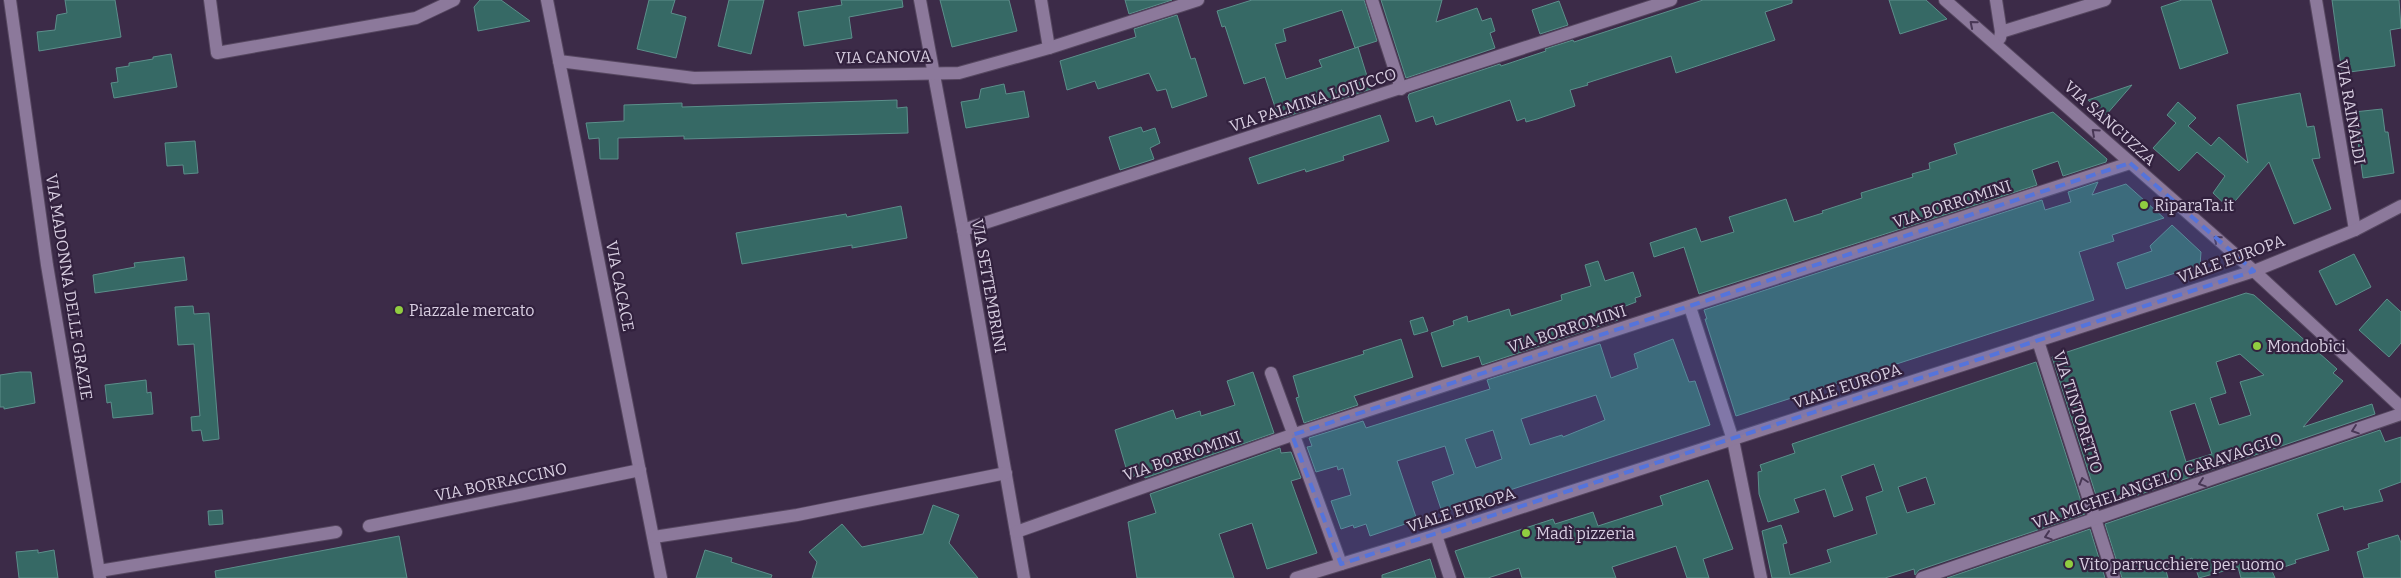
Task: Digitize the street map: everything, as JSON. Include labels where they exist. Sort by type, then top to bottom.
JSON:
[{"type":"street","name":"VIA MADONNA DELLE GRAZIE","points":[[10,0],[47,265],[100,575]]},
{"type":"street","points":[[210,0],[218,53],[416,18],[454,0]]},
{"type":"street","name":"VIA CACACE","points":[[547,0],[661,578]]},
{"type":"street","name":"VIA SETTEMBRINI","points":[[920,0],[963,230],[1024,578]]},
{"type":"street","points":[[1041,0],[1049,48]]},
{"type":"street","name":"VIA CANOVA","points":[[559,61],[694,78],[932,72],[959,73],[1049,48],[1198,0]]},
{"type":"street","points":[[1372,0],[1401,89]]},
{"type":"street","name":"VIA PALMINA LOJUCCO","points":[[963,230],[1672,0]]},
{"type":"street","name":"VIA SANGUZZA","points":[[1945,0],[2254,271],[2401,407]]},
{"type":"street","points":[[1996,0],[2001,32],[1998,45]]},
{"type":"street","points":[[2001,32],[2105,0]]},
{"type":"street","name":"VIA RAINALDI","points":[[2316,0],[2355,230]]},
{"type":"street","name":"VIA BORROMINI","points":[[1016,532],[1292,435],[2130,163]]},
{"type":"street","name":"VIALE EUROPA","points":[[1296,578],[1733,440],[2254,271],[2355,230],[2401,206]]},
{"type":"street","points":[[1690,307],[1733,440],[1761,578]]},
{"type":"street","name":"VIA TINTORETTO","points":[[2038,341],[2114,578]]},
{"type":"street","points":[[1271,373],[1292,435],[1341,564]]},
{"type":"street","name":"VIA MICHELANGELO CARAVAGGIO","points":[[1922,578],[2401,414]]},
{"type":"street","name":"VIA BORRACCINO","points":[[369,526],[640,470]]},
{"type":"street","points":[[654,537],[797,515],[1006,473]]},
{"type":"street","points":[[100,575],[336,532]]},
{"type":"street","points":[[1436,535],[1450,578]]},
{"type":"highlighted area","points":[[2130,163],[2254,271],[1341,564],[1292,435]]},
{"type":"building","points":[[65,0],[115,0],[121,37],[39,51],[37,32],[55,30],[57,15],[67,13]]},
{"type":"building","points":[[480,0],[501,0],[530,21],[478,31],[474,7]]},
{"type":"building","points":[[649,0],[675,0],[671,13],[686,17],[676,58],[637,49]]},
{"type":"building","points":[[729,0],[764,0],[751,54],[718,46]]},
{"type":"building","points":[[841,0],[902,0],[903,7],[849,17],[852,38],[804,46],[798,12],[842,5]]},
{"type":"building","points":[[940,0],[1009,0],[1017,31],[952,47]]},
{"type":"building","points":[[1125,0],[1172,0],[1129,14]]},
{"type":"building","points":[[1252,0],[1364,0],[1377,41],[1358,47],[1371,89],[1279,119],[1265,77],[1244,84],[1225,26],[1222,27],[1217,11]],"holes":[[[1342,10],[1355,48],[1319,60],[1322,67],[1286,79],[1275,44],[1286,41],[1283,29]]]},
{"type":"building","points":[[1381,0],[1442,0],[1436,22],[1477,8],[1482,21],[1491,18],[1495,31],[1490,33],[1495,48],[1406,78]]},
{"type":"building","points":[[1703,0],[1792,0],[1792,3],[1765,12],[1775,40],[1676,73],[1671,56],[1587,83],[1588,85],[1570,90],[1575,106],[1537,119],[1526,122],[1525,118],[1517,121],[1510,100],[1436,125],[1433,116],[1416,122],[1408,97],[1409,94]]},
{"type":"building","points":[[1889,0],[1926,0],[1947,19],[1900,34]]},
{"type":"building","points":[[2182,0],[2211,0],[2228,53],[2180,69],[2161,7]]},
{"type":"building","points":[[2332,0],[2399,0],[2401,28],[2390,30],[2395,66],[2342,73]]},
{"type":"building","points":[[1559,1],[1568,25],[1540,34],[1532,10]]},
{"type":"building","points":[[1177,15],[1191,59],[1195,58],[1207,96],[1172,108],[1166,89],[1157,91],[1149,73],[1098,89],[1095,81],[1067,90],[1060,61],[1136,37],[1134,29]]},
{"type":"building","points":[[171,54],[177,87],[114,98],[111,83],[118,82],[116,68],[129,66],[129,63]]},
{"type":"building","points":[[1004,84],[1006,94],[1024,91],[1029,117],[966,128],[961,102],[979,99],[981,89]]},
{"type":"building","points":[[2132,85],[2106,115],[2088,100]]},
{"type":"building","points":[[2300,93],[2307,127],[2314,126],[2320,158],[2312,159],[2331,209],[2294,224],[2269,162],[2229,208],[2213,193],[2225,176],[2197,152],[2179,171],[2153,148],[2176,123],[2167,115],[2178,102],[2196,118],[2188,126],[2211,146],[2219,137],[2248,163],[2237,105]]},
{"type":"building","points":[[897,100],[897,108],[907,107],[908,133],[684,139],[684,136],[618,138],[618,159],[600,159],[599,138],[589,139],[586,123],[624,121],[624,105],[682,103],[682,107]]},
{"type":"building","points":[[2382,109],[2385,132],[2388,132],[2394,173],[2363,178],[2354,112]]},
{"type":"building","points":[[2053,112],[2107,159],[2106,162],[2063,176],[2058,161],[2032,170],[2037,185],[1699,294],[1684,247],[1654,257],[1650,243],[1696,228],[1701,242],[1734,232],[1729,217],[1786,199],[1794,222],[1823,213],[1822,211],[1862,198],[1861,193],[1913,177],[1912,174],[1930,169],[1929,163],[1957,154],[1954,144]]},
{"type":"building","points":[[1380,115],[1389,141],[1343,156],[1344,160],[1306,172],[1305,169],[1258,184],[1249,158]]},
{"type":"building","points":[[1141,127],[1143,132],[1155,128],[1160,143],[1150,148],[1154,159],[1120,170],[1109,137]]},
{"type":"building","points":[[195,141],[198,173],[184,174],[183,165],[167,166],[165,143]]},
{"type":"building","points":[[2098,182],[2092,195],[2126,184],[2164,218],[2112,235],[2114,241],[2079,252],[2094,300],[1736,416],[1705,319],[1707,319],[1704,310],[2042,200],[2045,210],[2071,202],[2068,192]]},
{"type":"building","points":[[901,206],[907,238],[852,248],[852,245],[742,264],[736,233],[846,214],[847,217]]},
{"type":"building","points":[[2172,225],[2201,252],[2200,265],[2126,289],[2117,263],[2152,251],[2150,246]]},
{"type":"building","points":[[2354,254],[2371,287],[2336,305],[2319,271]]},
{"type":"building","points":[[184,257],[187,280],[95,293],[93,275],[135,267],[134,263]]},
{"type":"building","points":[[1598,261],[1605,281],[1633,272],[1641,296],[1635,298],[1636,302],[1615,310],[1618,320],[1482,365],[1479,356],[1442,367],[1431,333],[1454,325],[1453,321],[1467,316],[1468,322],[1509,309],[1511,316],[1562,300],[1561,295],[1591,286],[1585,265]]},
{"type":"building","points":[[2246,293],[2254,295],[2337,369],[2333,373],[2343,381],[2303,427],[2372,404],[2375,414],[2100,508],[2052,357]],"holes":[[[2240,354],[2264,375],[2240,382],[2251,415],[2219,425],[2210,398],[2226,393],[2216,362]],[[2195,403],[2212,454],[2186,462],[2170,411]]]},
{"type":"building","points":[[2387,299],[2401,312],[2401,343],[2389,357],[2359,330]]},
{"type":"building","points":[[193,306],[194,314],[209,313],[219,439],[203,441],[201,430],[192,431],[191,417],[200,416],[194,344],[178,345],[175,307]]},
{"type":"building","points":[[1423,317],[1428,331],[1414,335],[1410,321]]},
{"type":"building","points":[[1401,339],[1413,377],[1354,396],[1358,405],[1304,423],[1296,398],[1299,397],[1293,376],[1364,354],[1363,351]]},
{"type":"building","points":[[1673,339],[1689,382],[1695,381],[1710,425],[1442,512],[1432,482],[1454,474],[1445,446],[1397,461],[1417,520],[1370,536],[1366,524],[1354,528],[1353,525],[1341,529],[1331,501],[1351,495],[1343,468],[1338,470],[1337,466],[1316,472],[1307,447],[1312,446],[1309,438],[1363,421],[1366,428],[1490,389],[1487,380],[1600,344],[1611,378],[1638,368],[1634,354]],"holes":[[[1596,395],[1605,420],[1563,437],[1562,435],[1530,445],[1521,419]],[[1493,430],[1502,459],[1476,468],[1465,439]]]},
{"type":"building","points":[[2036,362],[2085,514],[1919,570],[1915,575],[1914,569],[1885,578],[1772,578],[1762,531],[1781,525],[1787,543],[1783,544],[1790,575],[1831,562],[1827,550],[1877,534],[1866,497],[1883,491],[1874,464],[1841,476],[1853,510],[1834,517],[1825,489],[1794,499],[1799,512],[1768,522],[1759,494],[1758,472],[1762,471],[1760,465],[1795,453],[1792,444]],"holes":[[[1926,477],[1935,504],[1907,513],[1898,487]]]},
{"type":"building","points":[[31,372],[35,403],[4,409],[4,407],[0,407],[0,375]]},
{"type":"building","points":[[1253,372],[1274,433],[1145,478],[1143,473],[1129,478],[1115,430],[1173,410],[1176,419],[1200,411],[1201,416],[1235,405],[1227,381]]},
{"type":"building","points":[[146,380],[147,393],[151,392],[153,414],[113,418],[111,402],[107,403],[105,385]]},
{"type":"building","points":[[2380,430],[2385,442],[2401,437],[2401,482],[2379,490],[2383,501],[2344,510],[2343,506],[2317,514],[2329,550],[2295,560],[2296,563],[2272,571],[2275,578],[2241,578],[2238,567],[2199,578],[2192,558],[2165,567],[2168,578],[2122,578],[2105,524]]},
{"type":"building","points":[[1280,448],[1281,453],[1291,452],[1301,478],[1291,481],[1317,553],[1267,569],[1252,523],[1219,534],[1234,578],[1137,578],[1128,522],[1156,513],[1150,494]]},
{"type":"building","points":[[1708,480],[1733,549],[1703,559],[1709,578],[1687,578],[1676,546],[1612,567],[1616,578],[1522,578],[1519,568],[1488,578],[1465,578],[1455,551],[1553,519],[1555,524],[1593,512],[1598,526],[1663,505],[1660,496]]},
{"type":"building","points":[[933,505],[959,515],[949,543],[978,578],[812,578],[817,562],[809,552],[842,524],[862,547],[923,534]]},
{"type":"building","points":[[222,510],[223,524],[209,525],[208,511]]},
{"type":"building","points":[[2090,529],[2105,578],[1947,578]]},
{"type":"building","points":[[2398,535],[2401,543],[2401,578],[2364,578],[2357,552],[2369,548],[2368,544]]},
{"type":"building","points":[[399,536],[407,578],[216,578],[215,571]]},
{"type":"building","points":[[38,550],[38,553],[54,550],[58,578],[19,578],[16,552]]},
{"type":"building","points":[[705,550],[732,558],[731,562],[772,575],[771,578],[696,578]]},
{"type":"building","points":[[1430,559],[1436,578],[1382,578],[1382,575]]},
{"type":"place","name":"RiparaTa.it","points":[[2144,205]]},
{"type":"place","name":"Piazzale mercato","points":[[399,310]]},
{"type":"place","name":"Mondobici","points":[[2257,346]]},
{"type":"place","name":"Madì pizzeria","points":[[1526,533]]},
{"type":"place","name":"Vito parrucchiere per uomo","points":[[2069,564]]}]
